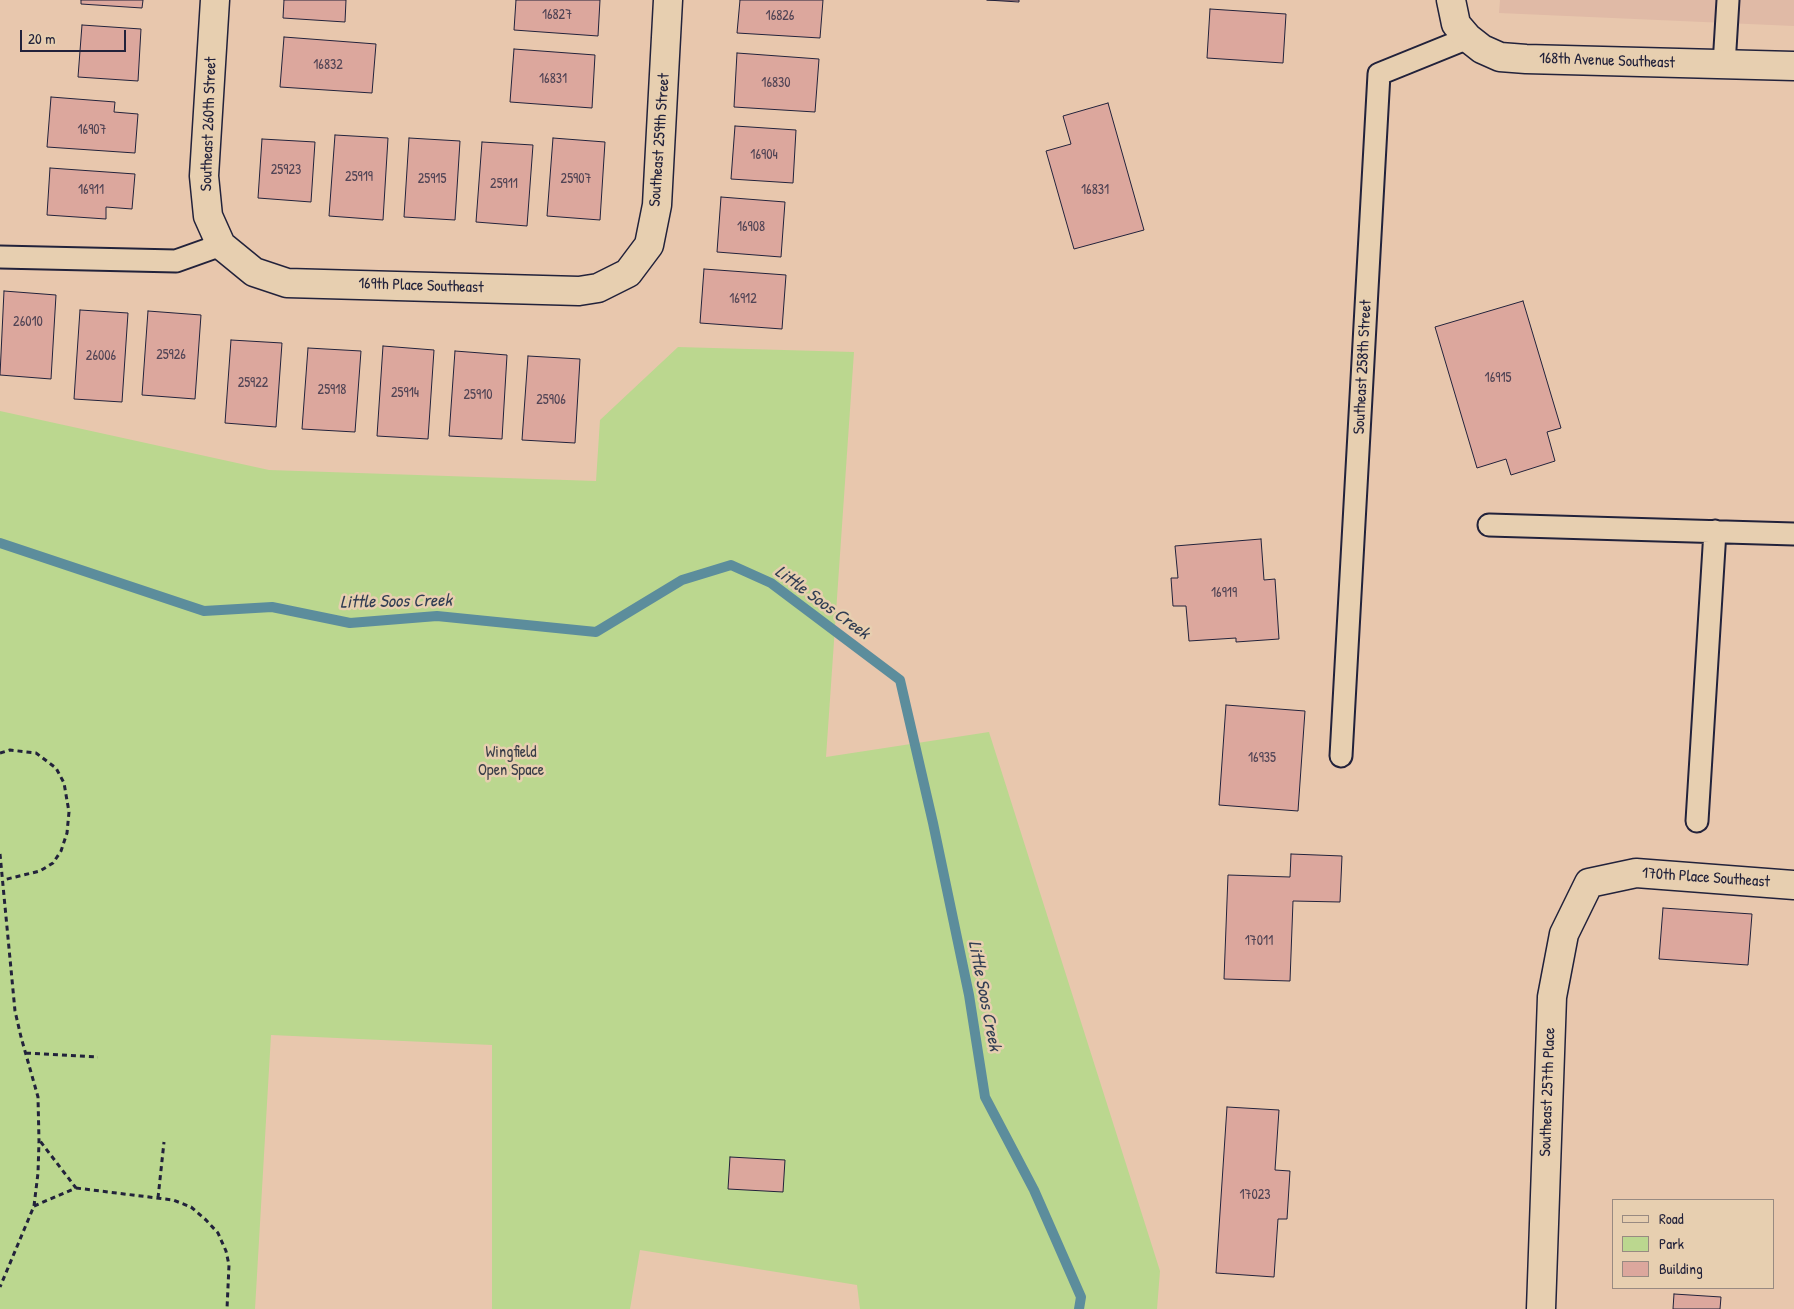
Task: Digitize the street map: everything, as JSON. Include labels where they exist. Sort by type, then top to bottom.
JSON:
[{"type":"street","name":"Southeast 260th Street","points":[[215,0],[204,176],[208,216],[221,246]]},
{"type":"street","name":"Southeast 259th Street","points":[[628,273],[649,244],[657,205],[668,0]]},
{"type":"street","name":"168th Avenue Southeast","points":[[1451,0],[1456,24],[1468,38],[1482,49],[1500,57],[1794,66]]},
{"type":"street","name":"169th Place Southeast","points":[[221,246],[254,272],[287,283],[579,291],[598,288],[628,273]]},
{"type":"street","name":"170th Place Southeast","points":[[1589,882],[1636,873],[1794,885]]},
{"type":"street","name":"Southeast 257th Place","points":[[1541,1309],[1552,997],[1564,934],[1589,882]]},
{"type":"lane","points":[[1724,65],[1728,0]]},
{"type":"lane","name":"Southeast 258th Street","points":[[1341,756],[1379,74],[1468,38]]},
{"type":"lane","points":[[0,257],[176,261],[221,246]]},
{"type":"lane","points":[[1489,524],[1794,534]]},
{"type":"lane","points":[[1697,821],[1715,531]]},
{"type":"path","points":[[0,753],[10,750],[36,753],[56,768],[64,783],[69,812],[67,833],[61,851],[53,863],[40,871],[2,880]]},
{"type":"path","points":[[0,854],[15,1011],[20,1037],[38,1096],[39,1141],[34,1206],[0,1287]]},
{"type":"path","points":[[26,1053],[98,1057]]},
{"type":"path","points":[[39,1141],[76,1188]]},
{"type":"path","points":[[158,1198],[164,1142]]},
{"type":"path","points":[[34,1206],[76,1188],[173,1200],[191,1207],[218,1233],[226,1252],[229,1265],[227,1309]]},
{"type":"shaded area","points":[[1500,0],[1794,0],[1794,26],[1499,13]]},
{"type":"green space","name":"Wingfield Open Space","points":[[678,347],[854,352],[826,757],[989,732],[1160,1271],[1157,1309],[860,1309],[857,1285],[640,1250],[630,1309],[492,1309],[492,1045],[271,1035],[255,1309],[0,1309],[0,411],[269,470],[596,481],[600,420]]},
{"type":"building","points":[[81,0],[143,0],[142,8],[81,4]]},
{"type":"building","points":[[284,0],[346,0],[345,22],[283,18]]},
{"type":"building","points":[[516,0],[600,0],[598,36],[514,30]]},
{"type":"building","points":[[740,0],[823,0],[820,38],[737,33]]},
{"type":"building","points":[[987,0],[1019,0],[1019,2]]},
{"type":"building","points":[[1210,9],[1286,14],[1283,63],[1207,58]]},
{"type":"building","points":[[82,25],[141,29],[138,81],[78,77]]},
{"type":"building","points":[[284,37],[376,44],[372,93],[280,87]]},
{"type":"building","points":[[514,49],[595,55],[592,108],[510,102]]},
{"type":"building","points":[[737,53],[819,59],[815,112],[734,107]]},
{"type":"building","points":[[51,97],[115,102],[114,112],[138,114],[135,153],[47,147]]},
{"type":"building","points":[[1108,103],[1144,230],[1074,249],[1046,151],[1071,144],[1063,116]]},
{"type":"building","points":[[735,126],[796,130],[793,183],[731,179]]},
{"type":"building","points":[[335,135],[388,138],[383,220],[329,216]]},
{"type":"building","points":[[409,138],[460,141],[455,220],[404,217]]},
{"type":"building","points":[[553,138],[605,142],[600,220],[547,216]]},
{"type":"building","points":[[262,139],[315,142],[311,202],[258,198]]},
{"type":"building","points":[[482,142],[533,145],[527,226],[476,222]]},
{"type":"building","points":[[50,168],[135,174],[132,209],[106,207],[106,219],[47,215]]},
{"type":"building","points":[[721,197],[785,202],[781,257],[717,252]]},
{"type":"building","points":[[704,269],[786,275],[782,329],[700,323]]},
{"type":"building","points":[[4,291],[56,295],[51,379],[0,375]]},
{"type":"building","points":[[1523,301],[1561,428],[1547,432],[1555,461],[1511,475],[1506,459],[1477,468],[1435,327]]},
{"type":"building","points":[[80,310],[128,313],[122,402],[74,399]]},
{"type":"building","points":[[148,311],[201,315],[195,399],[142,395]]},
{"type":"building","points":[[231,340],[282,343],[276,427],[225,423]]},
{"type":"building","points":[[383,346],[434,350],[428,439],[377,436]]},
{"type":"building","points":[[308,348],[361,351],[355,432],[302,429]]},
{"type":"building","points":[[455,351],[507,355],[502,439],[449,436]]},
{"type":"building","points":[[528,356],[580,359],[575,443],[522,440]]},
{"type":"building","points":[[1261,539],[1264,580],[1275,579],[1279,639],[1236,642],[1236,638],[1189,641],[1186,606],[1173,606],[1171,578],[1178,578],[1175,546]]},
{"type":"building","points":[[1226,705],[1305,711],[1298,811],[1219,805]]},
{"type":"building","points":[[1291,854],[1342,856],[1340,902],[1293,901],[1290,981],[1224,979],[1228,875],[1290,877]]},
{"type":"building","points":[[1663,908],[1752,914],[1748,965],[1659,959]]},
{"type":"building","points":[[1227,1107],[1279,1110],[1275,1170],[1290,1171],[1287,1219],[1278,1219],[1274,1277],[1216,1273]]},
{"type":"building","points":[[730,1157],[785,1160],[783,1192],[728,1189]]},
{"type":"building","points":[[1674,1294],[1721,1297],[1720,1309],[1673,1309]]},
{"type":"waterway","name":"Little Soos Creek","points":[[0,543],[204,611],[272,607],[350,623],[437,616],[596,632],[682,580],[731,565],[771,583],[900,680],[933,823],[969,995],[985,1097],[1034,1190],[1081,1297],[1079,1309]]}]
